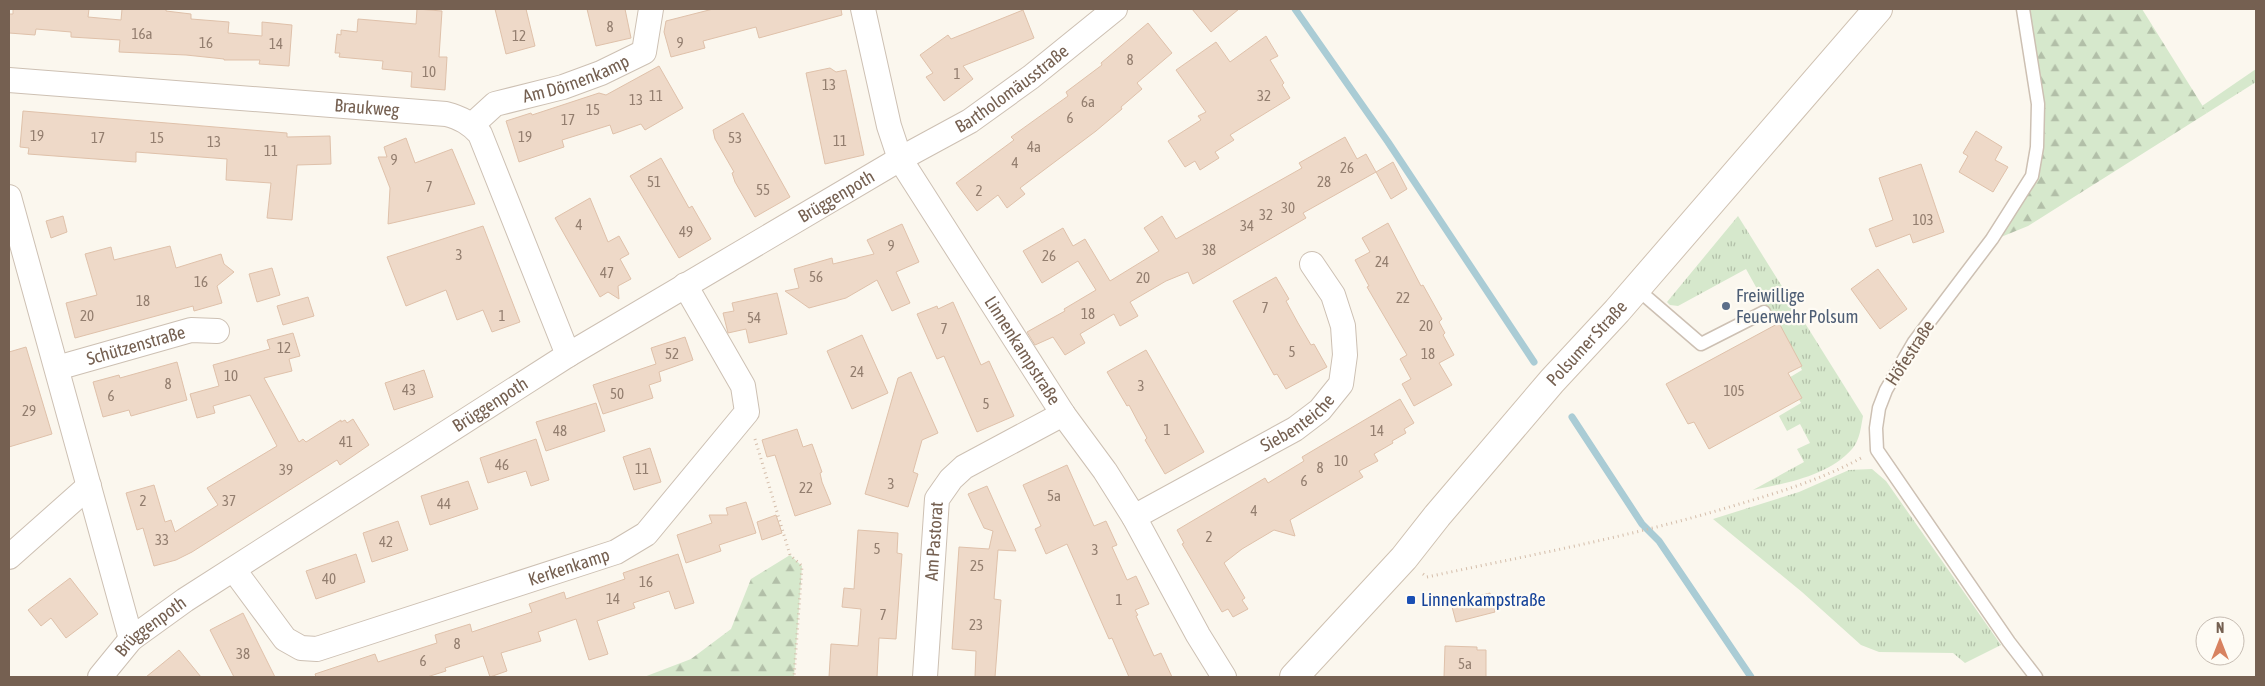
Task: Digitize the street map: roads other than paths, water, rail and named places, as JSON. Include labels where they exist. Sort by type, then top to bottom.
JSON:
[{"type":"main road","name":"Polsumer Straße","points":[[1294,677],[1404,558],[1437,516],[1552,381],[1636,288],[1878,9]]},
{"type":"street","name":"Am Dörnenkamp","points":[[472,125],[495,104],[570,84],[601,73],[644,52],[651,9]]},
{"type":"street","name":"Linnenkampstraße","points":[[863,9],[888,126],[900,159],[1063,414],[1105,471],[1134,517],[1198,635],[1224,677]]},
{"type":"street","name":"Bartholomäusstraße","points":[[900,159],[970,121],[1031,77],[1115,9]]},
{"type":"street","name":"Braukweg","points":[[9,80],[446,114],[460,118],[472,125]]},
{"type":"street","points":[[472,125],[482,140],[568,356]]},
{"type":"street","name":"Brüggenpoth","points":[[100,677],[131,639],[185,600],[568,356],[900,159]]},
{"type":"street","points":[[9,197],[16,254],[57,368],[131,639]]},
{"type":"street","name":"Siebenteiche","points":[[1134,517],[1295,429],[1320,410],[1341,384],[1345,356],[1343,326],[1332,295],[1312,264]]},
{"type":"street","name":"Kerkenkamp","points":[[234,570],[286,639],[301,648],[317,650],[616,552],[646,534],[747,412],[743,386],[685,285]]},
{"type":"street","name":"Schützenstraße","points":[[57,368],[191,330],[217,331]]},
{"type":"street","name":"Am Pastorat","points":[[925,677],[937,499],[950,479],[964,467],[1063,414]]},
{"type":"street","points":[[9,556],[89,486]]},
{"type":"lane","name":"Höfestraße","points":[[2023,9],[2038,104],[2037,147],[2032,176],[1992,238],[1914,342],[1886,390],[1879,408],[1876,428],[1877,450],[2009,642],[2036,677]]},
{"type":"lane","points":[[1636,288],[1701,344],[1764,312]]},
{"type":"waterway","points":[[1295,9],[1388,142],[1534,362]]},
{"type":"waterway","points":[[1572,417],[1642,524],[1659,541],[1751,677]]},
{"type":"place","name":"Freiwillige Feuerwehr Polsum","points":[[1726,306]]},
{"type":"place","name":"Linnenkampstraße","points":[[1411,600]]}]
